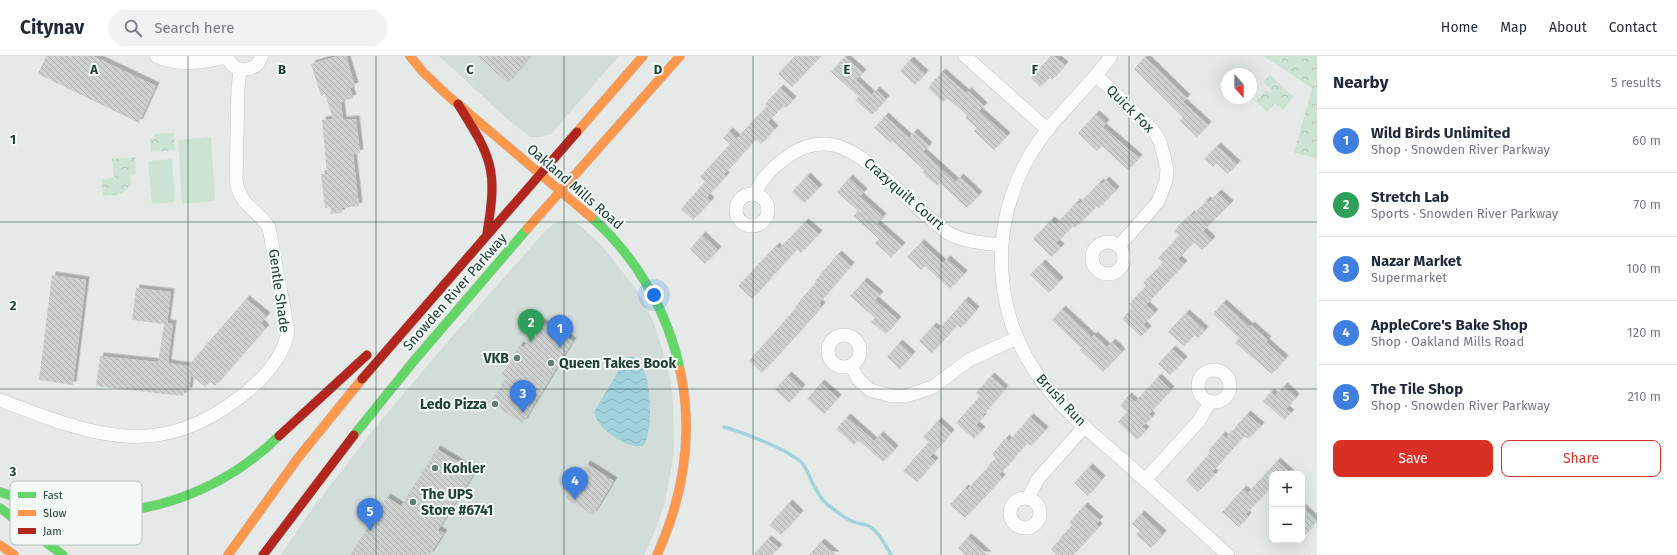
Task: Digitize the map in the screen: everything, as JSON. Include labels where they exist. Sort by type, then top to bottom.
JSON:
[{"type":"main road","name":"Oakland Mills Road","points":[[410,56],[431,79],[458,104],[595,220],[614,238],[633,261],[649,286],[674,344],[685,397],[687,428],[686,454],[676,505],[668,530],[657,555]]},
{"type":"main road","name":"Snowden River Parkway","points":[[228,555],[281,481],[342,402],[420,309],[540,175],[643,56]]},
{"type":"main road","name":"Snowden River Parkway","points":[[263,555],[303,499],[363,421],[561,191],[680,56]]},
{"type":"main road","points":[[458,104],[482,146],[492,172],[492,198],[487,233]]},
{"type":"main road","points":[[142,508],[188,496],[221,481],[249,463],[420,309]]},
{"type":"main road","points":[[0,492],[10,495]]},
{"type":"main road","points":[[0,508],[10,515]]},
{"type":"main road","points":[[0,545],[14,555]]},
{"type":"main road","points":[[50,545],[63,555]]},
{"type":"street","points":[[156,56],[179,63],[199,62],[227,56],[230,63],[240,70],[251,69],[256,65],[262,56]]},
{"type":"street","points":[[965,56],[1048,130]]},
{"type":"street","name":"Brush Run","points":[[1111,56],[1097,76],[1048,130],[1024,166],[1009,202],[1001,245],[1004,296],[1009,319],[1028,361],[1049,390],[1085,426],[1228,555]]},
{"type":"street","name":"Gentle Shade","points":[[0,400],[58,422],[84,430],[126,437],[150,436],[178,430],[199,423],[222,410],[255,385],[277,358],[286,343],[288,330],[272,236],[264,220],[243,201],[238,192],[236,181],[238,88],[240,70]]},
{"type":"street","name":"Quick Fox","points":[[1097,76],[1153,130],[1160,141],[1166,169],[1163,192],[1158,202],[1119,246]]},
{"type":"street","name":"Crazyquilt Court","points":[[755,194],[759,185],[766,177],[781,161],[792,153],[811,145],[832,144],[852,152],[867,161],[948,233],[960,239],[971,242],[1001,245]]},
{"type":"street","points":[[851,366],[858,379],[870,390],[892,396],[906,396],[933,387],[969,360],[1017,338]]},
{"type":"street","points":[[1145,480],[1199,421],[1210,402]]},
{"type":"street","points":[[1028,498],[1038,479],[1085,426]]},
{"type":"shaded area","points":[[439,56],[619,56],[551,134],[539,137],[530,137],[505,117]]},
{"type":"shaded area","points":[[563,221],[575,222],[583,228],[604,248],[638,292],[653,321],[670,378],[673,400],[674,454],[665,502],[657,526],[644,555],[281,555],[312,509],[374,429],[448,341],[546,230],[553,224]]},
{"type":"green space","points":[[1263,56],[1317,56],[1317,158],[1294,153],[1312,88]]},
{"type":"green space","points":[[1270,75],[1294,97],[1283,110],[1275,103],[1267,112],[1257,102],[1257,100],[1266,90],[1270,93],[1272,91],[1263,82]]},
{"type":"green space","points":[[174,133],[175,150],[151,152],[150,138],[155,138],[154,134]]},
{"type":"green space","points":[[211,137],[215,201],[182,204],[178,140]]},
{"type":"green space","points":[[135,157],[136,175],[130,176],[131,185],[122,194],[103,196],[102,179],[114,178],[112,159]]},
{"type":"green space","points":[[172,159],[175,202],[152,204],[148,161]]},
{"type":"water","points":[[633,356],[644,370],[649,389],[650,421],[646,440],[643,446],[629,444],[613,436],[601,425],[594,412],[626,358]]},
{"type":"building","points":[[46,56],[93,56],[156,86],[139,123],[38,74]]},
{"type":"building","points":[[338,56],[346,56],[355,86],[350,88],[353,98],[341,102],[343,120],[356,119],[360,153],[353,154],[359,206],[341,208],[342,213],[331,214],[330,207],[325,208],[321,174],[327,174],[322,120],[333,119],[325,94],[321,96],[311,64]]},
{"type":"building","points":[[477,56],[531,56],[508,83]]},
{"type":"building","points":[[795,56],[821,56],[792,87],[778,74]]},
{"type":"building","points":[[1051,56],[1054,56],[1065,65],[1052,80],[1049,78],[1040,87],[1031,78]]},
{"type":"building","points":[[845,57],[863,73],[856,80],[872,95],[876,90],[886,99],[872,115],[855,100],[859,97],[831,72]]},
{"type":"building","points":[[1145,57],[1187,98],[1183,102],[1208,125],[1197,137],[1180,121],[1183,117],[1134,69]]},
{"type":"building","points":[[910,60],[925,74],[915,85],[900,71]]},
{"type":"building","points":[[942,72],[966,93],[968,91],[984,106],[979,111],[1007,136],[994,150],[974,131],[977,128],[965,118],[967,115],[947,98],[943,102],[928,88]]},
{"type":"building","points":[[780,88],[793,100],[786,108],[783,106],[768,122],[775,129],[761,144],[756,139],[724,174],[726,176],[707,197],[711,201],[693,220],[681,209],[705,182],[700,177],[730,144],[723,138],[729,131],[737,138],[767,106],[765,104]]},
{"type":"building","points":[[1096,114],[1106,123],[1103,127],[1139,158],[1128,170],[1102,146],[1097,151],[1078,133]]},
{"type":"building","points":[[885,116],[909,138],[914,132],[929,146],[923,152],[956,182],[960,177],[979,195],[967,208],[940,183],[937,186],[922,172],[924,170],[892,141],[891,143],[874,128]]},
{"type":"building","points":[[1217,146],[1237,164],[1228,174],[1216,163],[1213,167],[1204,159]]},
{"type":"building","points":[[807,176],[819,188],[804,203],[792,192]]},
{"type":"building","points":[[849,178],[864,192],[860,196],[883,217],[877,224],[902,246],[891,257],[875,243],[879,239],[853,216],[858,211],[837,192]]},
{"type":"building","points":[[1106,180],[1116,190],[1099,208],[1097,206],[1075,228],[1073,226],[1056,243],[1061,247],[1052,257],[1033,239],[1051,220],[1056,224],[1077,202],[1079,204],[1100,182],[1102,184]]},
{"type":"building","points":[[1218,193],[1230,204],[1203,231],[1212,240],[1202,250],[1194,242],[1178,259],[1184,264],[1146,305],[1155,313],[1143,325],[1148,329],[1141,337],[1122,319],[1132,308],[1129,304],[1146,286],[1143,283],[1163,263],[1158,258],[1179,236],[1174,231],[1191,214],[1193,215],[1207,200],[1209,202]]},
{"type":"building","points":[[805,222],[819,234],[801,253],[797,249],[752,299],[738,286],[776,246],[779,249]]},
{"type":"building","points":[[702,235],[718,250],[705,264],[690,249]]},
{"type":"building","points":[[921,243],[943,263],[947,259],[964,274],[950,289],[925,266],[921,270],[907,257]]},
{"type":"building","points":[[838,254],[851,266],[819,303],[822,306],[762,373],[749,361],[796,308],[795,307],[816,282],[815,281]]},
{"type":"building","points":[[1042,263],[1060,281],[1049,293],[1030,275]]},
{"type":"building","points":[[52,275],[86,280],[73,385],[39,380]]},
{"type":"building","points":[[864,281],[880,295],[875,300],[898,320],[886,334],[871,322],[875,318],[850,296]]},
{"type":"building","points":[[136,288],[171,292],[167,323],[173,324],[168,363],[188,366],[246,299],[267,316],[261,323],[266,328],[215,386],[210,381],[205,387],[191,375],[189,391],[184,391],[183,396],[96,386],[100,356],[158,362],[164,324],[132,320]]},
{"type":"building","points":[[965,300],[976,310],[961,328],[957,325],[932,353],[919,341],[933,326],[938,330]]},
{"type":"building","points":[[1223,303],[1250,327],[1251,325],[1268,340],[1266,342],[1285,359],[1272,374],[1235,343],[1239,338],[1213,314]]},
{"type":"building","points":[[1062,309],[1092,337],[1094,335],[1107,347],[1112,342],[1122,352],[1103,372],[1052,320]]},
{"type":"building","points":[[1186,313],[1205,330],[1198,338],[1194,335],[1184,346],[1168,332]]},
{"type":"building","points":[[540,321],[573,341],[523,423],[490,403],[506,378],[501,375],[520,345],[524,347]]},
{"type":"building","points":[[899,343],[912,355],[900,369],[887,357]]},
{"type":"building","points":[[1172,349],[1184,360],[1170,375],[1158,364]]},
{"type":"building","points":[[788,375],[802,388],[789,403],[775,390]]},
{"type":"building","points":[[991,376],[1005,389],[976,425],[982,430],[974,439],[956,423],[980,396],[976,393]]},
{"type":"building","points":[[1158,377],[1171,390],[1149,414],[1152,417],[1142,427],[1146,430],[1137,440],[1118,422],[1127,412],[1120,406],[1128,396],[1135,402]]},
{"type":"building","points":[[821,383],[838,398],[824,414],[807,399]]},
{"type":"building","points":[[1284,386],[1296,397],[1286,409],[1291,413],[1284,420],[1263,401],[1271,392],[1275,396]]},
{"type":"building","points":[[1247,414],[1261,426],[1248,439],[1244,436],[1212,472],[1215,474],[1198,492],[1186,480],[1210,453],[1208,451],[1222,435],[1226,438]]},
{"type":"building","points":[[847,417],[874,441],[880,435],[895,449],[883,462],[858,440],[854,445],[836,429]]},
{"type":"building","points":[[1030,417],[1045,430],[1031,446],[1027,443],[999,475],[1002,478],[965,518],[950,505],[965,488],[967,490],[996,458],[992,454],[1006,438],[1009,441]]},
{"type":"building","points":[[938,421],[951,433],[930,457],[935,461],[917,482],[903,471],[929,442],[923,437]]},
{"type":"building","points":[[437,449],[475,472],[438,530],[444,533],[430,555],[350,555],[387,497],[401,506]]},
{"type":"building","points":[[1277,461],[1288,471],[1269,471],[1269,489],[1246,514],[1248,516],[1239,527],[1222,512],[1243,489],[1248,493]]},
{"type":"building","points":[[587,464],[614,481],[593,515],[565,498]]},
{"type":"building","points":[[1089,467],[1102,479],[1088,496],[1074,483]]},
{"type":"building","points":[[789,503],[800,514],[781,535],[769,525]]},
{"type":"building","points":[[1084,506],[1100,520],[1096,524],[1099,527],[1073,555],[1057,555],[1051,549],[1072,525],[1069,523]]},
{"type":"building","points":[[1305,510],[1317,521],[1305,535]]},
{"type":"building","points":[[1141,514],[1163,534],[1151,548],[1136,535],[1140,531],[1132,524]]},
{"type":"building","points":[[968,537],[988,555],[965,555],[958,548]]},
{"type":"building","points":[[768,539],[779,548],[772,555],[753,555]]},
{"type":"building","points":[[821,542],[836,555],[809,555]]},
{"type":"waterway","points":[[724,427],[768,443],[800,461],[805,467],[824,501],[847,519],[869,526],[873,529],[882,539],[891,555]]},
{"type":"traffic: fast","points":[[591,217],[622,249],[648,286],[667,327],[675,348],[680,370]]},
{"type":"traffic: fast","points":[[354,435],[413,362],[527,229]]},
{"type":"traffic: fast","points":[[142,508],[181,498],[208,486],[233,472],[257,455],[279,436]]},
{"type":"traffic: fast","points":[[0,492],[10,495]]},
{"type":"traffic: fast","points":[[0,508],[10,515]]},
{"type":"traffic: fast","points":[[50,545],[63,555]]},
{"type":"traffic: slow","points":[[410,56],[423,72],[446,94],[591,217]]},
{"type":"traffic: slow","points":[[577,132],[643,56]]},
{"type":"traffic: slow","points":[[527,229],[680,56]]},
{"type":"traffic: slow","points":[[657,555],[674,510],[684,464],[686,417],[680,370]]},
{"type":"traffic: slow","points":[[228,555],[298,458],[362,379]]},
{"type":"traffic: slow","points":[[0,545],[14,555]]},
{"type":"traffic: jam","points":[[458,104],[485,152],[492,178],[492,193],[487,233]]},
{"type":"traffic: jam","points":[[362,379],[577,132]]},
{"type":"traffic: jam","points":[[279,436],[367,355]]},
{"type":"traffic: jam","points":[[263,555],[354,435]]},
{"type":"place","name":"Stretch Lab","points":[[531,342]]},
{"type":"place","name":"Wild Birds Unlimited","points":[[560,348]]},
{"type":"place","name":"VKB","points":[[517,358]]},
{"type":"place","name":"Queen Takes Book","points":[[551,363]]},
{"type":"place","name":"Ledo Pizza","points":[[495,404]]},
{"type":"place","name":"Nazar Market","points":[[523,413]]},
{"type":"place","name":"Kohler","points":[[435,468]]},
{"type":"place","name":"AppleCore's Bake Shop","points":[[575,500]]},
{"type":"place","name":"The UPS Store #6741","points":[[413,502]]},
{"type":"place","name":"The Tile Shop","points":[[370,531]]}]
